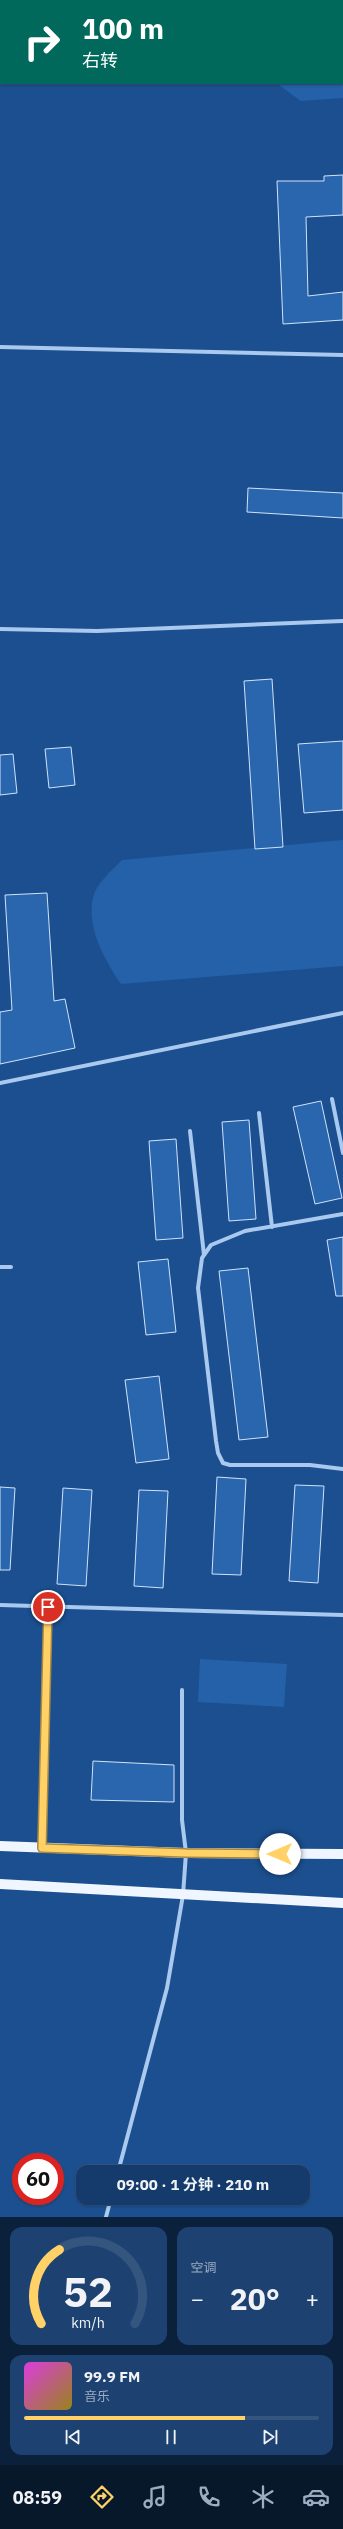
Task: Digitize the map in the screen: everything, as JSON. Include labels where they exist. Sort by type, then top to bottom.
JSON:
[{"type":"main road","points":[[0,1846],[186,1853],[343,1854]]},
{"type":"main road","points":[[0,1884],[343,1903]]},
{"type":"street","points":[[0,346],[343,355]]},
{"type":"street","points":[[0,629],[96,631],[343,621]]},
{"type":"street","points":[[0,1083],[343,1013]]},
{"type":"street","points":[[332,1100],[343,1153]]},
{"type":"street","points":[[259,1113],[272,1227]]},
{"type":"street","points":[[190,1131],[204,1255]]},
{"type":"street","points":[[343,1214],[245,1231],[222,1239],[211,1245],[204,1255],[200,1269],[198,1288],[216,1441],[218,1453],[223,1463],[244,1465],[310,1465],[343,1469]]},
{"type":"street","points":[[0,1267],[11,1267]]},
{"type":"street","points":[[0,1605],[343,1615]]},
{"type":"street","points":[[42,1848],[48,1607]]},
{"type":"street","points":[[120,2165],[167,1988],[183,1895],[186,1853],[182,1820],[182,1690]]},
{"type":"street","points":[[106,2217],[109,2205]]},
{"type":"shaded area","points":[[277,84],[343,84],[343,98],[301,101]]},
{"type":"shaded area","points":[[343,840],[343,966],[121,984],[98,943],[92,920],[93,897],[101,882],[122,860]]},
{"type":"shaded area","points":[[200,1659],[287,1664],[284,1707],[198,1702]]},
{"type":"building","points":[[343,175],[343,215],[306,217],[308,296],[343,292],[343,320],[283,324],[277,181],[324,181],[324,176]]},
{"type":"building","points":[[248,488],[343,493],[343,518],[247,512]]},
{"type":"building","points":[[272,679],[283,847],[255,849],[244,681]]},
{"type":"building","points":[[343,741],[343,810],[304,813],[298,744]]},
{"type":"building","points":[[71,747],[75,785],[49,788],[45,749]]},
{"type":"building","points":[[13,754],[17,793],[0,795],[0,755]]},
{"type":"building","points":[[47,893],[54,1001],[65,999],[75,1048],[0,1064],[0,1012],[12,1010],[5,895]]},
{"type":"building","points":[[321,1101],[342,1198],[315,1204],[293,1107]]},
{"type":"building","points":[[249,1120],[256,1219],[229,1221],[222,1122]]},
{"type":"building","points":[[176,1139],[183,1238],[156,1240],[149,1141]]},
{"type":"building","points":[[343,1237],[343,1296],[336,1296],[327,1240]]},
{"type":"building","points":[[168,1259],[176,1332],[146,1335],[138,1262]]},
{"type":"building","points":[[248,1268],[268,1437],[239,1440],[219,1271]]},
{"type":"building","points":[[159,1376],[169,1459],[136,1463],[125,1380]]},
{"type":"building","points":[[217,1477],[246,1479],[241,1575],[212,1574]]},
{"type":"building","points":[[295,1485],[324,1486],[318,1583],[289,1581]]},
{"type":"building","points":[[0,1487],[15,1488],[10,1570],[0,1570]]},
{"type":"building","points":[[63,1488],[92,1490],[86,1586],[57,1584]]},
{"type":"building","points":[[139,1490],[168,1491],[163,1588],[134,1586]]},
{"type":"building","points":[[93,1761],[174,1765],[174,1802],[91,1800]]},
{"type":"route","points":[[48,1607],[42,1848],[186,1853],[280,1854]]}]
